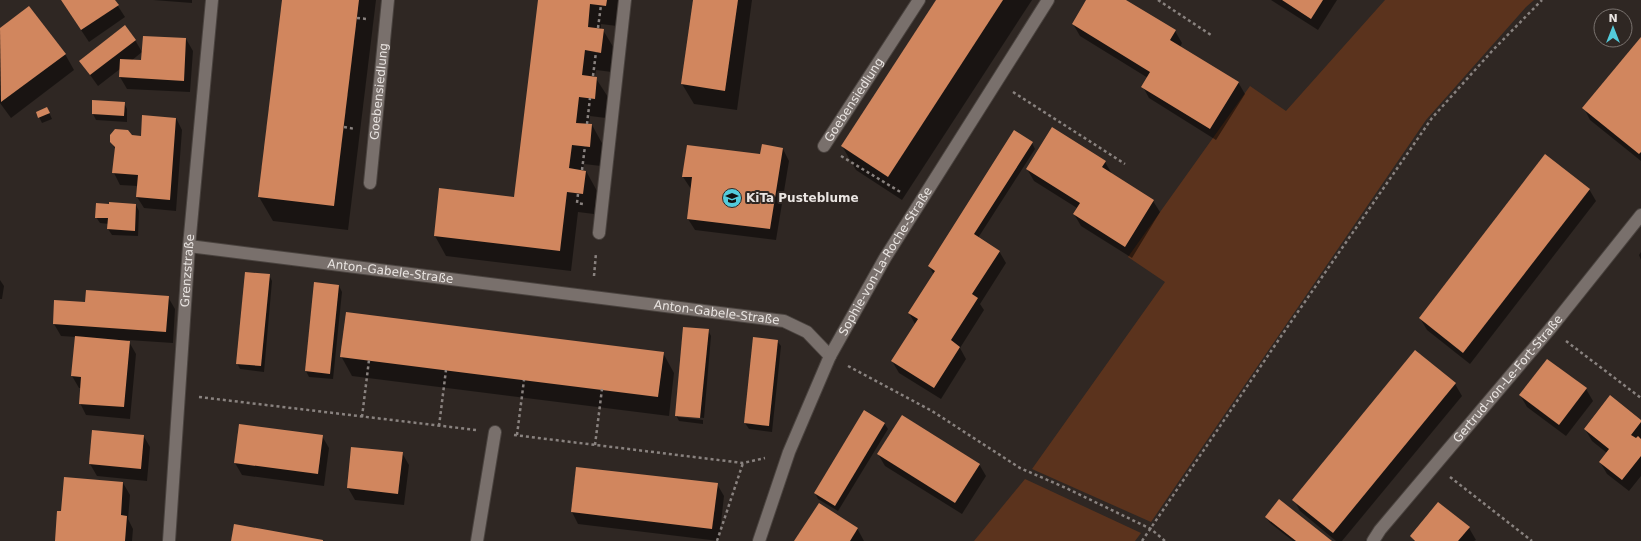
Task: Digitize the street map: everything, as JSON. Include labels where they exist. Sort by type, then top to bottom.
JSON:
[{"type":"street","name":"Grenzstraße","points":[[169,541],[189,246],[212,0]]},
{"type":"street","name":"Goebensiedlung","points":[[370,183],[388,0]]},
{"type":"street","points":[[599,233],[625,0]]},
{"type":"street","name":"Goebensiedlung","points":[[824,146],[919,0]]},
{"type":"street","name":"Sophie-von-La-Roche-Straße","points":[[758,541],[789,452],[830,356],[885,258],[1048,0]]},
{"type":"street","name":"Gertrud-von-Le-Fort-Straße","points":[[1373,541],[1380,530],[1550,329],[1641,215]]},
{"type":"street","name":"Anton-Gabele-Straße","points":[[189,246],[784,321],[807,332],[830,356]]},
{"type":"street","points":[[477,541],[495,432]]},
{"type":"path","points":[[1158,0],[1211,35]]},
{"type":"path","points":[[1142,541],[1428,123],[1492,51],[1542,0]]},
{"type":"path","points":[[598,28],[601,5]]},
{"type":"path","points":[[593,76],[596,52]]},
{"type":"path","points":[[996,81],[1125,164]]},
{"type":"path","points":[[587,124],[590,98]]},
{"type":"path","points":[[582,170],[585,146]]},
{"type":"path","name":"Goebensiedlung","points":[[824,146],[919,203]]},
{"type":"path","points":[[591,296],[599,233]]},
{"type":"path","points":[[1550,329],[1641,398]]},
{"type":"path","points":[[830,356],[932,411],[1020,468],[1066,488],[1151,529],[1165,541]]},
{"type":"path","points":[[362,417],[369,360]]},
{"type":"path","points":[[439,426],[446,370]]},
{"type":"path","points":[[517,435],[524,380]]},
{"type":"path","points":[[595,445],[602,389]]},
{"type":"path","points":[[717,541],[742,463]]},
{"type":"path","points":[[1435,466],[1532,541]]},
{"type":"shaded area","points":[[1385,0],[1534,0],[1526,7],[1426,120],[1151,522],[1032,469],[1165,282],[1128,257],[1250,86],[1286,111]]},
{"type":"shaded area","points":[[1025,479],[1141,533],[1135,541],[974,541]]},
{"type":"building","points":[[61,0],[115,0],[119,5],[81,30]]},
{"type":"building","points":[[282,0],[359,0],[334,206],[258,197]]},
{"type":"building","points":[[538,0],[607,0],[606,6],[590,4],[588,27],[604,29],[601,53],[585,50],[582,75],[597,77],[595,99],[579,97],[576,123],[592,124],[590,147],[572,145],[569,168],[586,171],[583,194],[567,192],[560,251],[434,236],[439,188],[514,197]]},
{"type":"building","points":[[693,0],[738,0],[725,91],[681,84]]},
{"type":"building","points":[[936,0],[1003,0],[888,177],[841,146]]},
{"type":"building","points":[[1086,0],[1126,0],[1176,30],[1170,40],[1239,82],[1210,129],[1141,87],[1150,72],[1072,24]]},
{"type":"building","points":[[1282,0],[1323,0],[1311,19]]},
{"type":"building","points":[[29,6],[66,54],[1,102],[0,28]]},
{"type":"building","points":[[125,25],[136,40],[90,75],[79,61]]},
{"type":"building","points":[[143,36],[186,38],[184,81],[119,77],[120,59],[141,60]]},
{"type":"building","points":[[1641,37],[1641,152],[1639,154],[1582,108]]},
{"type":"building","points":[[92,100],[125,102],[124,116],[92,114]]},
{"type":"building","points":[[47,107],[50,113],[38,118],[36,112]]},
{"type":"building","points":[[142,115],[176,118],[170,200],[136,197],[138,175],[112,173],[115,147],[110,142],[110,135],[115,129],[128,130],[132,135],[141,136]]},
{"type":"building","points":[[1052,127],[1106,161],[1102,167],[1154,200],[1125,247],[1073,214],[1080,203],[1026,169]]},
{"type":"building","points":[[1014,130],[1033,142],[974,234],[1000,251],[972,294],[978,298],[951,340],[960,347],[934,388],[891,361],[918,319],[908,313],[935,271],[928,266]]},
{"type":"building","name":"KiTa Pusteblume","points":[[762,144],[783,148],[770,229],[687,219],[692,177],[682,177],[687,145],[760,154]]},
{"type":"building","points":[[1545,154],[1590,189],[1463,353],[1419,318]]},
{"type":"building","points":[[109,202],[136,204],[135,231],[107,229],[108,218],[95,218],[96,203],[109,204]]},
{"type":"building","points":[[245,272],[270,274],[261,366],[236,364]]},
{"type":"building","points":[[314,282],[339,285],[330,374],[305,371]]},
{"type":"building","points":[[86,290],[169,296],[166,332],[53,324],[54,300],[85,302]]},
{"type":"building","points":[[346,312],[664,352],[658,397],[340,357]]},
{"type":"building","points":[[683,327],[709,329],[700,418],[675,416]]},
{"type":"building","points":[[75,336],[130,341],[124,407],[79,404],[81,377],[71,376]]},
{"type":"building","points":[[753,337],[778,340],[769,426],[744,423]]},
{"type":"building","points":[[1415,350],[1456,383],[1333,533],[1292,500]]},
{"type":"building","points":[[1547,359],[1587,388],[1559,425],[1519,395]]},
{"type":"building","points":[[1610,395],[1641,420],[1631,435],[1636,438],[1638,436],[1641,439],[1641,456],[1622,480],[1599,462],[1609,449],[1584,429]]},
{"type":"building","points":[[864,410],[885,423],[835,506],[814,493]]},
{"type":"building","points":[[902,415],[980,464],[955,503],[877,454]]},
{"type":"building","points":[[239,424],[323,435],[318,474],[234,463]]},
{"type":"building","points":[[92,430],[144,435],[141,469],[89,464]]},
{"type":"building","points":[[351,447],[403,452],[398,494],[347,488]]},
{"type":"building","points":[[576,467],[718,483],[712,529],[571,512]]},
{"type":"building","points":[[64,477],[123,482],[121,515],[127,516],[125,541],[55,541],[57,511],[61,511]]},
{"type":"building","points":[[1279,499],[1332,541],[1296,541],[1265,517]]},
{"type":"building","points":[[1438,502],[1470,527],[1458,541],[1415,541],[1410,536]]},
{"type":"building","points":[[819,503],[858,528],[850,541],[794,541]]},
{"type":"building","points":[[234,524],[323,540],[323,541],[231,541]]},
{"type":"place","name":"KiTa Pusteblume","points":[[732,198]]}]
